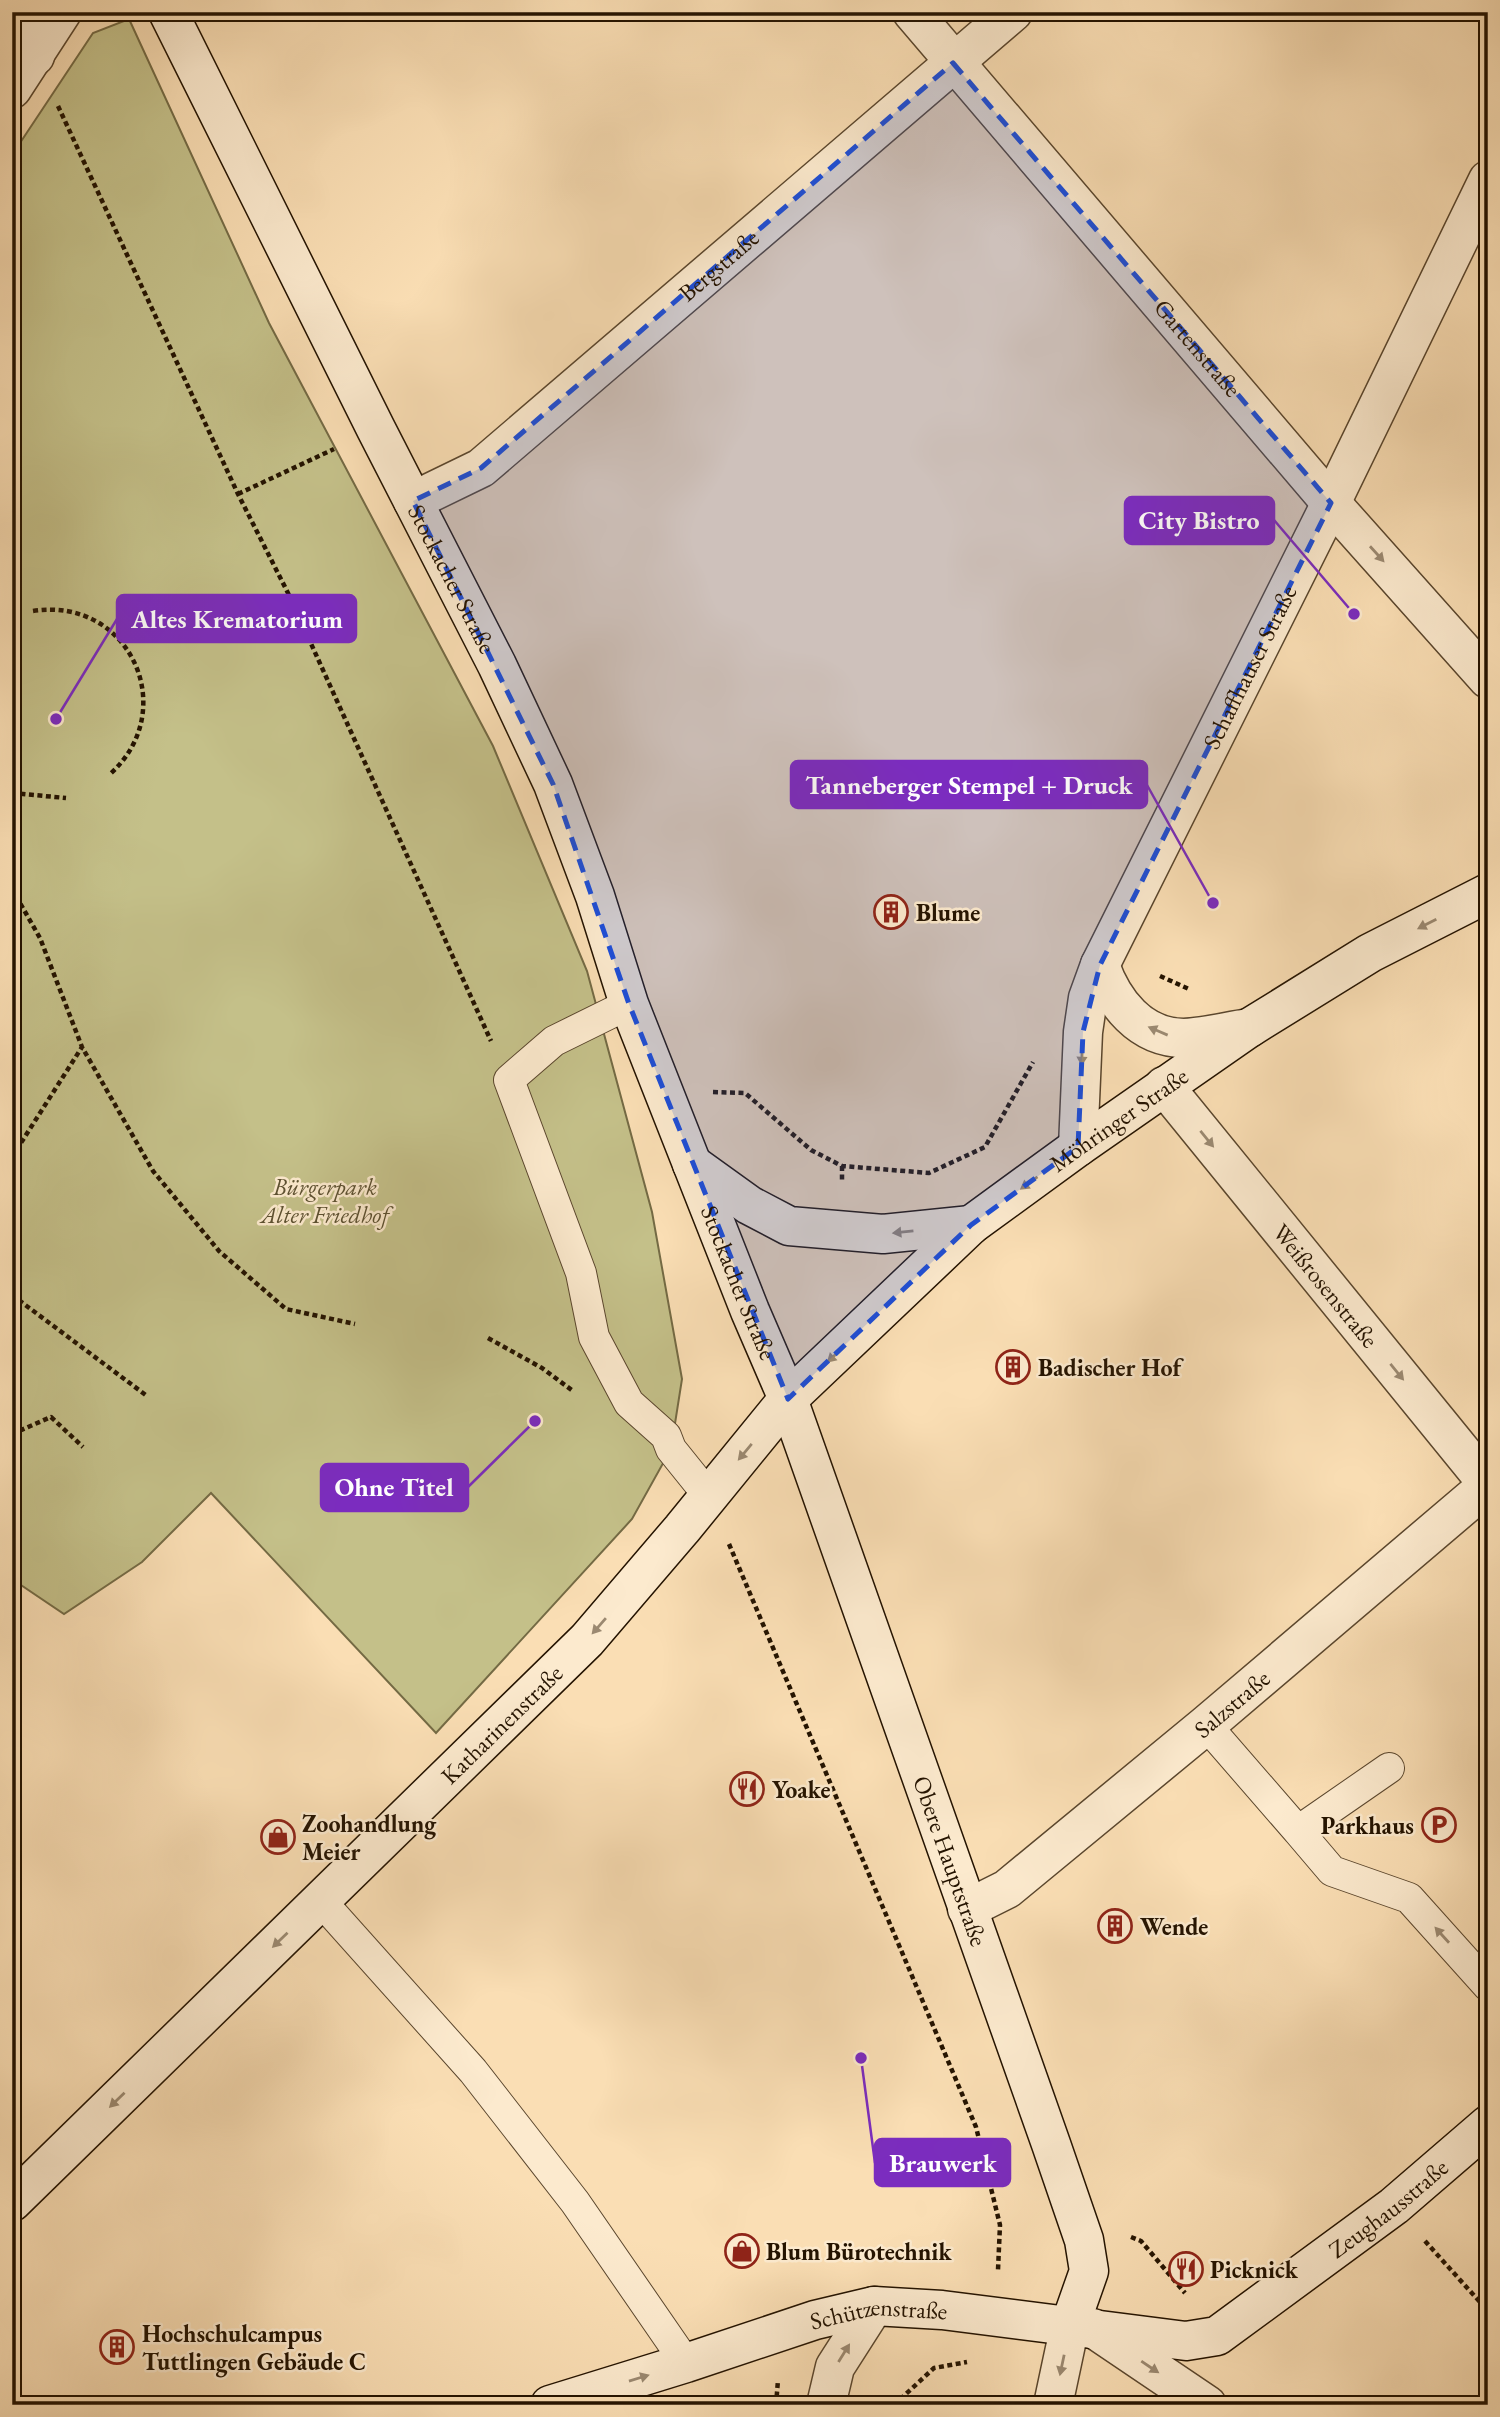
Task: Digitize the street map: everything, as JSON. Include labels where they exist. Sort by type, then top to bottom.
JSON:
[{"type":"street","points":[[12,89],[62,12]]},
{"type":"street","name":"Stockacher Straße","points":[[168,12],[376,429],[498,665],[553,784],[595,896],[629,1004],[750,1311],[788,1399]]},
{"type":"street","name":"Gartenstraße","points":[[912,12],[1331,503],[1488,679]]},
{"type":"street","name":"Bergstraße","points":[[413,501],[481,468],[1013,12]]},
{"type":"street","points":[[12,25],[35,57]]},
{"type":"street","name":"Schaffhauser Straße","points":[[1078,1147],[1083,1032],[1088,998],[1100,965],[1331,503],[1488,180]]},
{"type":"street","name":"Möhringer Straße","points":[[788,1399],[971,1225],[1078,1147],[1249,1028],[1370,953],[1488,893]]},
{"type":"street","points":[[1100,965],[1109,989],[1121,1007],[1139,1022],[1164,1035],[1184,1038],[1249,1028]]},
{"type":"street","name":"Weißrosenstraße","points":[[1164,1086],[1488,1485]]},
{"type":"street","name":"Stockacher Straße","points":[[692,1164],[749,1205],[789,1226],[883,1234],[971,1225]]},
{"type":"street","name":"Katharinenstraße","points":[[12,2202],[587,1640],[788,1399]]},
{"type":"street","name":"Obere Hauptstraße","points":[[788,1399],[850,1568],[1084,2240],[1089,2272],[1082,2326],[1053,2405]]},
{"type":"street","name":"Salzstraße","points":[[967,1909],[1007,1889],[1206,1725],[1488,1485]]},
{"type":"street","name":"Zeughausstraße","points":[[1217,2336],[1394,2206],[1488,2125]]},
{"type":"street","points":[[826,2405],[835,2367],[874,2306]]},
{"type":"street","name":"Schützenstraße","points":[[550,2405],[590,2399],[686,2363],[816,2320],[874,2306],[942,2310],[1186,2341],[1217,2336]]},
{"type":"street","points":[[1082,2326],[1207,2405]]},
{"type":"lane","points":[[629,1004],[554,1041],[509,1080],[581,1273],[594,1337],[629,1403],[666,1436],[671,1448],[708,1495]]},
{"type":"lane","points":[[1206,1725],[1332,1871],[1409,1898],[1488,1986]]},
{"type":"lane","points":[[1298,1831],[1389,1768]]},
{"type":"lane","points":[[321,1901],[473,2071],[575,2202],[686,2363]]},
{"type":"path","points":[[35,57],[238,494],[289,595],[509,1080]]},
{"type":"path","points":[[238,494],[376,429]]},
{"type":"path","points":[[33,611],[49,608],[79,613],[106,627],[128,649],[141,678],[145,709],[137,740],[120,766],[109,775]]},
{"type":"path","points":[[12,793],[66,799]]},
{"type":"path","points":[[12,889],[40,938],[82,1047],[153,1171],[219,1251],[286,1309],[355,1324]]},
{"type":"path","points":[[1100,965],[1144,968],[1192,990]]},
{"type":"path","points":[[12,1157],[82,1047]]},
{"type":"path","points":[[663,1090],[745,1093],[811,1150],[842,1166],[929,1173],[985,1147],[1037,1056]]},
{"type":"path","points":[[12,1294],[147,1396]]},
{"type":"path","points":[[12,1434],[51,1417],[83,1447]]},
{"type":"path","points":[[708,1495],[976,2127],[1000,2225],[997,2318],[988,2357],[934,2368],[894,2405]]},
{"type":"path","points":[[1394,2206],[1488,2311]]},
{"type":"path","points":[[1075,2215],[1141,2241],[1217,2336]]},
{"type":"highlighted area","points":[[953,63],[1331,503],[1100,965],[1083,1032],[1078,1147],[971,1225],[788,1399],[629,1004],[553,784],[413,501],[481,468]]},
{"type":"green space","name":"Bürgerpark Alter Friedhof","points":[[129,19],[269,323],[493,746],[587,971],[652,1212],[682,1379],[671,1449],[632,1519],[436,1733],[211,1493],[142,1562],[64,1614],[12,1579],[12,155],[93,33]]},
{"type":"place","name":"City Bistro","points":[[1354,614]]},
{"type":"place","name":"Altes Krematorium","points":[[56,719]]},
{"type":"place","name":"Tanneberger Stempel + Druck","points":[[1213,903]]},
{"type":"place","name":"Blume","points":[[891,912]]},
{"type":"place","name":"Badischer Hof","points":[[1013,1367]]},
{"type":"place","name":"Ohne Titel","points":[[535,1421]]},
{"type":"place","name":"Yoake","points":[[747,1789]]},
{"type":"place","name":"Parkhaus","points":[[1439,1825]]},
{"type":"place","name":"Zoohandlung Meier","points":[[278,1837]]},
{"type":"place","name":"Wende","points":[[1115,1926]]},
{"type":"place","name":"Brauwerk","points":[[861,2058]]},
{"type":"place","name":"Blum Bürotechnik","points":[[742,2251]]},
{"type":"place","name":"Picknick","points":[[1186,2269]]},
{"type":"place","name":"Hochschulcampus Tuttlingen Gebäude C","points":[[117,2347]]}]
